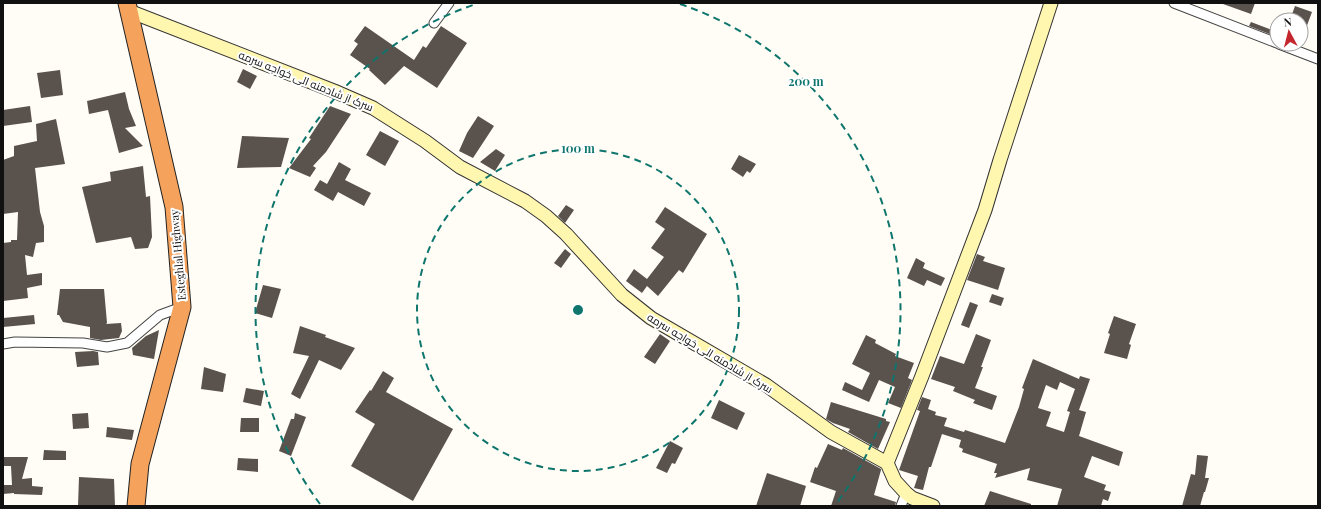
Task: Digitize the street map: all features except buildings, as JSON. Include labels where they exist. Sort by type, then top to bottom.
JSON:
[{"type":"highway","name":"Esteghlal Highway","points":[[128,7],[174,207],[182,306],[140,464],[136,506]]},
{"type":"street","points":[[434,23],[449,3]]},
{"type":"street","points":[[933,506],[912,498],[906,494],[895,481],[887,463],[986,210],[1000,160],[1050,3]]},
{"type":"street","points":[[1174,3],[1269,40]]},
{"type":"street","name":"سرک از شادمنه الی خواجه سرمه","points":[[128,7],[373,108],[425,141],[460,167],[525,201],[546,216],[566,234],[622,295],[651,318],[766,385],[831,432],[887,463]]},
{"type":"street","points":[[1299,52],[1318,59]]},
{"type":"street","points":[[3,344],[15,342],[83,343],[108,347],[127,343],[160,315],[182,306]]},
{"type":"street","points":[[900,506],[906,494]]}]
